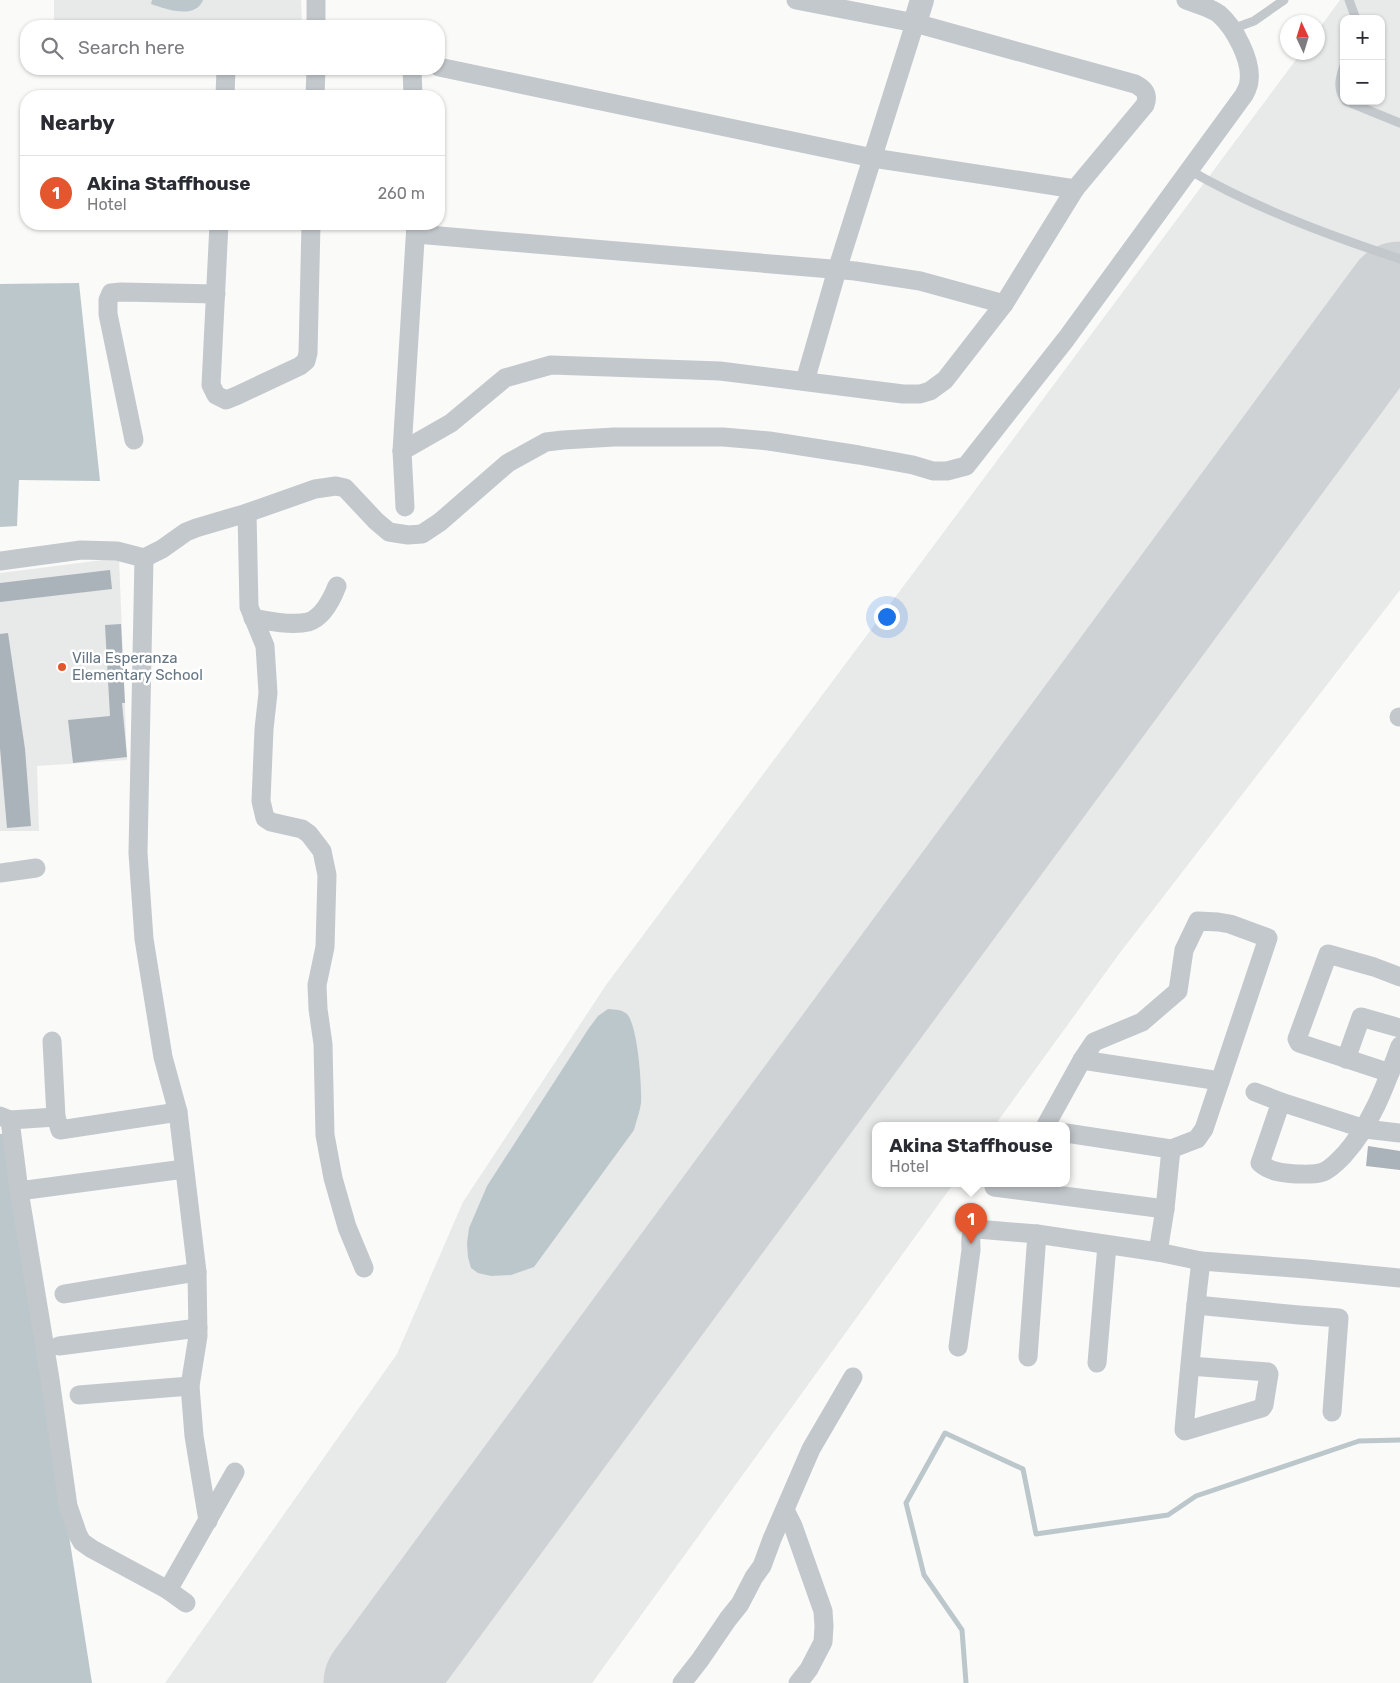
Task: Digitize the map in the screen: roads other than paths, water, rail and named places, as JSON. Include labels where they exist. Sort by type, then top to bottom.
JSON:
[{"type":"street","points":[[316,0],[316,20]]},
{"type":"street","points":[[402,451],[451,423],[505,378],[551,365],[720,371],[903,394],[920,394],[930,391],[944,380],[1004,304],[1075,189],[1145,105],[1147,96],[1143,88],[915,24],[796,0]]},
{"type":"street","points":[[805,381],[837,270],[922,0]]},
{"type":"street","points":[[0,561],[81,550],[117,551],[144,558],[162,549],[186,532],[196,528],[247,513],[315,489],[336,486],[345,488],[389,532],[408,535],[422,534],[440,522],[508,463],[546,442],[614,437],[723,437],[769,441],[859,455],[913,465],[933,471],[947,471],[966,466],[1066,339],[1244,95],[1250,80],[1248,64],[1242,45],[1232,29],[1219,14],[1209,8],[1186,0]]},
{"type":"street","points":[[445,68],[872,158],[1075,189]]},
{"type":"street","points":[[225,90],[226,75]]},
{"type":"street","points":[[315,90],[316,75]]},
{"type":"street","points":[[412,75],[413,90]]},
{"type":"street","points":[[219,230],[211,385],[216,395],[226,400],[300,366],[306,361],[308,353],[311,230]]},
{"type":"street","points":[[405,507],[402,451],[416,230]]},
{"type":"street","points":[[426,230],[837,270],[855,270],[920,281],[1004,304]]},
{"type":"street","points":[[134,440],[108,314],[108,300],[111,293],[216,294]]},
{"type":"street","points":[[247,513],[249,607],[265,646],[268,692],[264,729],[261,801],[265,818],[271,822],[302,829],[309,834],[322,851],[328,875],[325,947],[317,984],[324,1064],[325,1135],[333,1178],[347,1227],[364,1268]]},
{"type":"street","points":[[144,558],[138,853],[144,939],[164,1057],[178,1112],[197,1272],[198,1328],[190,1386],[194,1436],[208,1521]]},
{"type":"street","points":[[252,618],[277,622],[307,622],[326,607],[337,586]]},
{"type":"street","points":[[0,873],[36,868]]},
{"type":"street","points":[[1048,1122],[1094,1042],[1142,1022],[1178,991],[1184,950],[1198,920],[1218,922],[1268,938],[1208,1120],[1198,1139],[1171,1149],[1070,1134]]},
{"type":"street","points":[[1390,1073],[1299,1043],[1297,1039],[1326,956],[1330,954],[1400,977]]},
{"type":"street","points":[[1346,1059],[1361,1017],[1400,1028]]},
{"type":"street","points":[[52,1041],[56,1117],[60,1130],[178,1112]]},
{"type":"street","points":[[1281,1102],[1260,1162],[1261,1165],[1282,1173],[1304,1174],[1323,1172],[1337,1163],[1365,1129],[1400,1046]]},
{"type":"street","points":[[1082,1060],[1220,1081]]},
{"type":"street","points":[[1255,1092],[1365,1129],[1400,1133]]},
{"type":"street","points":[[56,1117],[5,1118],[50,1379],[68,1506],[82,1542],[92,1550],[168,1590],[186,1602]]},
{"type":"street","points":[[1158,1252],[1165,1209],[1171,1149]]},
{"type":"street","points":[[19,1191],[184,1170]]},
{"type":"street","points":[[994,1187],[1165,1209]]},
{"type":"street","points":[[958,1347],[972,1232],[977,1229],[1037,1234],[1158,1252],[1202,1261],[1307,1268],[1400,1278]]},
{"type":"street","points":[[1028,1357],[1037,1234]]},
{"type":"street","points":[[1097,1363],[1106,1245]]},
{"type":"street","points":[[1190,1366],[1268,1372],[1264,1405],[1262,1408],[1184,1430],[1190,1366],[1196,1305],[1202,1261]]},
{"type":"street","points":[[64,1294],[197,1272]]},
{"type":"street","points":[[1196,1305],[1299,1316],[1339,1318],[1332,1412]]},
{"type":"street","points":[[60,1346],[198,1328]]},
{"type":"street","points":[[682,1683],[740,1604],[762,1566],[811,1449],[853,1377]]},
{"type":"street","points":[[79,1395],[190,1386]]},
{"type":"street","points":[[168,1590],[235,1472]]},
{"type":"street","points":[[785,1510],[793,1526],[823,1611],[823,1642],[810,1669],[798,1683]]},
{"type":"lane","points":[[1232,29],[1254,21],[1284,0]]},
{"type":"lane","points":[[1349,0],[1355,15]]},
{"type":"lane","points":[[1357,105],[1400,123]]},
{"type":"lane","points":[[1189,170],[1212,184],[1289,218],[1400,259]]},
{"type":"waterway","points":[[966,1683],[962,1630],[924,1575],[906,1503],[945,1433],[1023,1469],[1036,1534],[1168,1515],[1196,1496],[1359,1441],[1400,1440]]},
{"type":"place","name":"Villa Esperanza Elementary School","points":[[62,667]]},
{"type":"place","name":"Akina Staffhouse","points":[[971,1244]]}]
